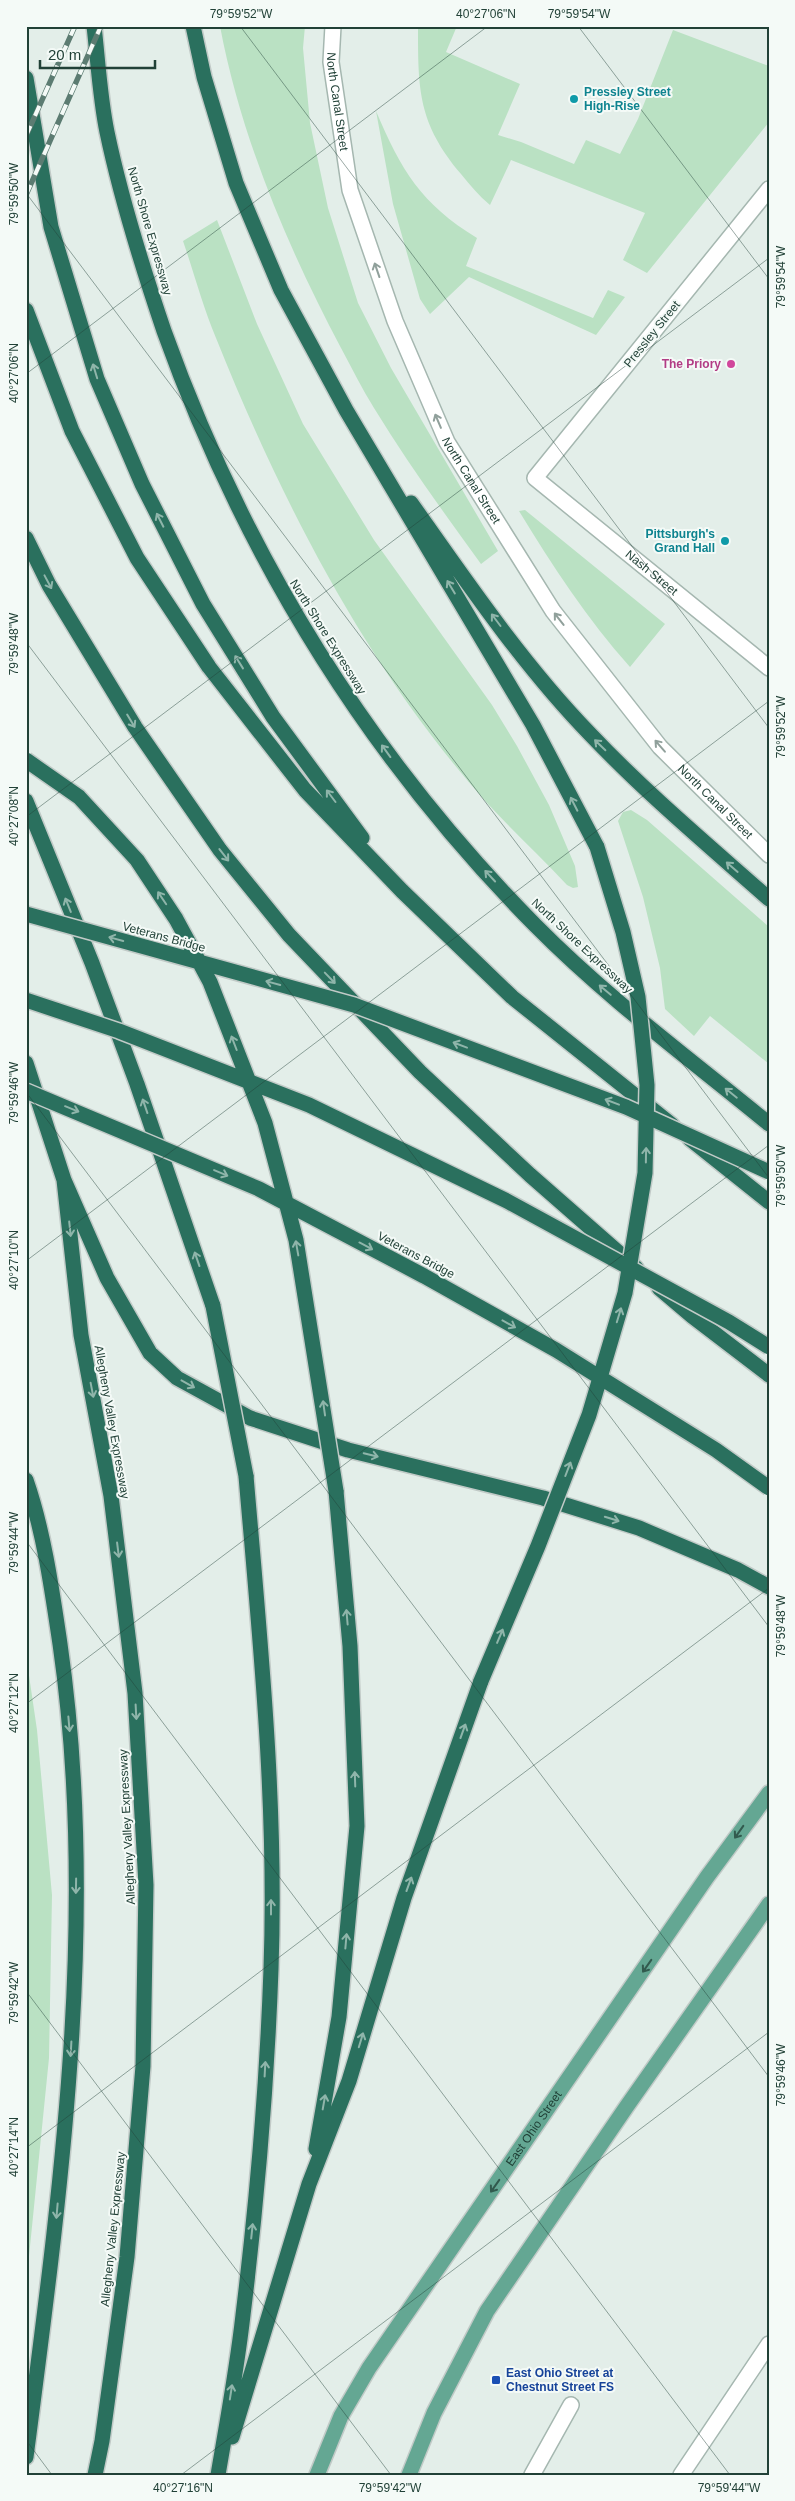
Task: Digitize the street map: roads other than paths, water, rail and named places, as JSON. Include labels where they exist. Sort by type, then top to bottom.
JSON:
[{"type":"highway","name":"North Shore Expressway","points":[[94,26],[106,131],[142,267],[186,392],[223,480],[275,581],[344,694],[411,785],[473,858],[536,926],[602,988],[769,1124]]},
{"type":"highway","points":[[193,26],[204,77],[236,183],[281,290],[346,410],[533,725],[597,847],[623,932],[638,997],[647,1085],[645,1173],[625,1294],[589,1415],[538,1546],[481,1681],[404,1898],[349,2081],[309,2184],[219,2475]]},
{"type":"highway","points":[[26,78],[50,227],[97,378],[142,484],[203,604],[272,717],[402,891]]},
{"type":"highway","points":[[26,310],[72,431],[137,558],[209,667],[305,790],[402,891],[512,997],[769,1202]]},
{"type":"highway","points":[[346,410],[454,564],[530,664],[589,734],[654,798],[769,899]]},
{"type":"highway","points":[[26,538],[49,585],[135,727],[220,850],[289,935],[420,1072],[530,1175],[692,1316],[769,1375]]},
{"type":"highway","points":[[26,760],[78,797],[137,860],[176,919],[210,982],[265,1123],[296,1240],[321,1384],[336,1491],[350,1646],[357,1826],[339,2017],[309,2184]]},
{"type":"highway","points":[[26,801],[92,963],[137,1084],[213,1306],[246,1476],[262,1657],[271,1803],[271,1967],[263,2120],[243,2316],[219,2475]]},
{"type":"highway","name":"Veterans Bridge","points":[[26,914],[354,1005],[626,1107],[769,1172]]},
{"type":"highway","points":[[26,1000],[119,1031],[309,1105],[507,1201],[729,1322],[769,1346]]},
{"type":"highway","points":[[26,1063],[64,1180],[108,1278],[150,1353],[177,1378],[250,1418],[330,1444],[543,1498],[639,1528],[738,1570],[769,1588]]},
{"type":"highway","name":"Veterans Bridge","points":[[26,1091],[259,1189],[424,1276],[556,1350],[716,1450],[769,1488]]},
{"type":"highway","name":"Allegheny Valley Expressway","points":[[64,1180],[81,1335],[112,1496],[135,1693],[146,1885],[143,2066],[127,2257],[102,2441],[95,2475]]},
{"type":"highway","points":[[26,1480],[32,1498],[55,1612],[64,1676],[73,1766],[76,1881],[72,2051],[56,2224],[26,2457]]},
{"type":"main road","name":"East Ohio Street","points":[[317,2475],[341,2416],[368,2368],[707,1878],[769,1793]]},
{"type":"main road","points":[[409,2475],[434,2413],[487,2311],[627,2106],[769,1904]]},
{"type":"street","name":"North Canal Street","points":[[334,26],[331,62],[350,190],[395,321],[447,442],[559,619],[660,747],[769,855]]},
{"type":"street","name":"Pressley Street","points":[[535,478],[769,189]]},
{"type":"street","name":"Nash Street","points":[[535,478],[769,668]]},
{"type":"street","points":[[681,2475],[769,2344]]},
{"type":"street","points":[[532,2475],[571,2405]]},
{"type":"railway","points":[[26,136],[75,26]]},
{"type":"railway","points":[[26,195],[101,26]]},
{"type":"place","name":"Pressley Street High-Rise","points":[[574,99]]},
{"type":"place","name":"The Priory","points":[[731,364]]},
{"type":"place","name":"Pittsburgh's Grand Hall","points":[[725,541]]},
{"type":"place","name":"East Ohio Street at Chestnut Street FS","points":[[496,2380]]}]
